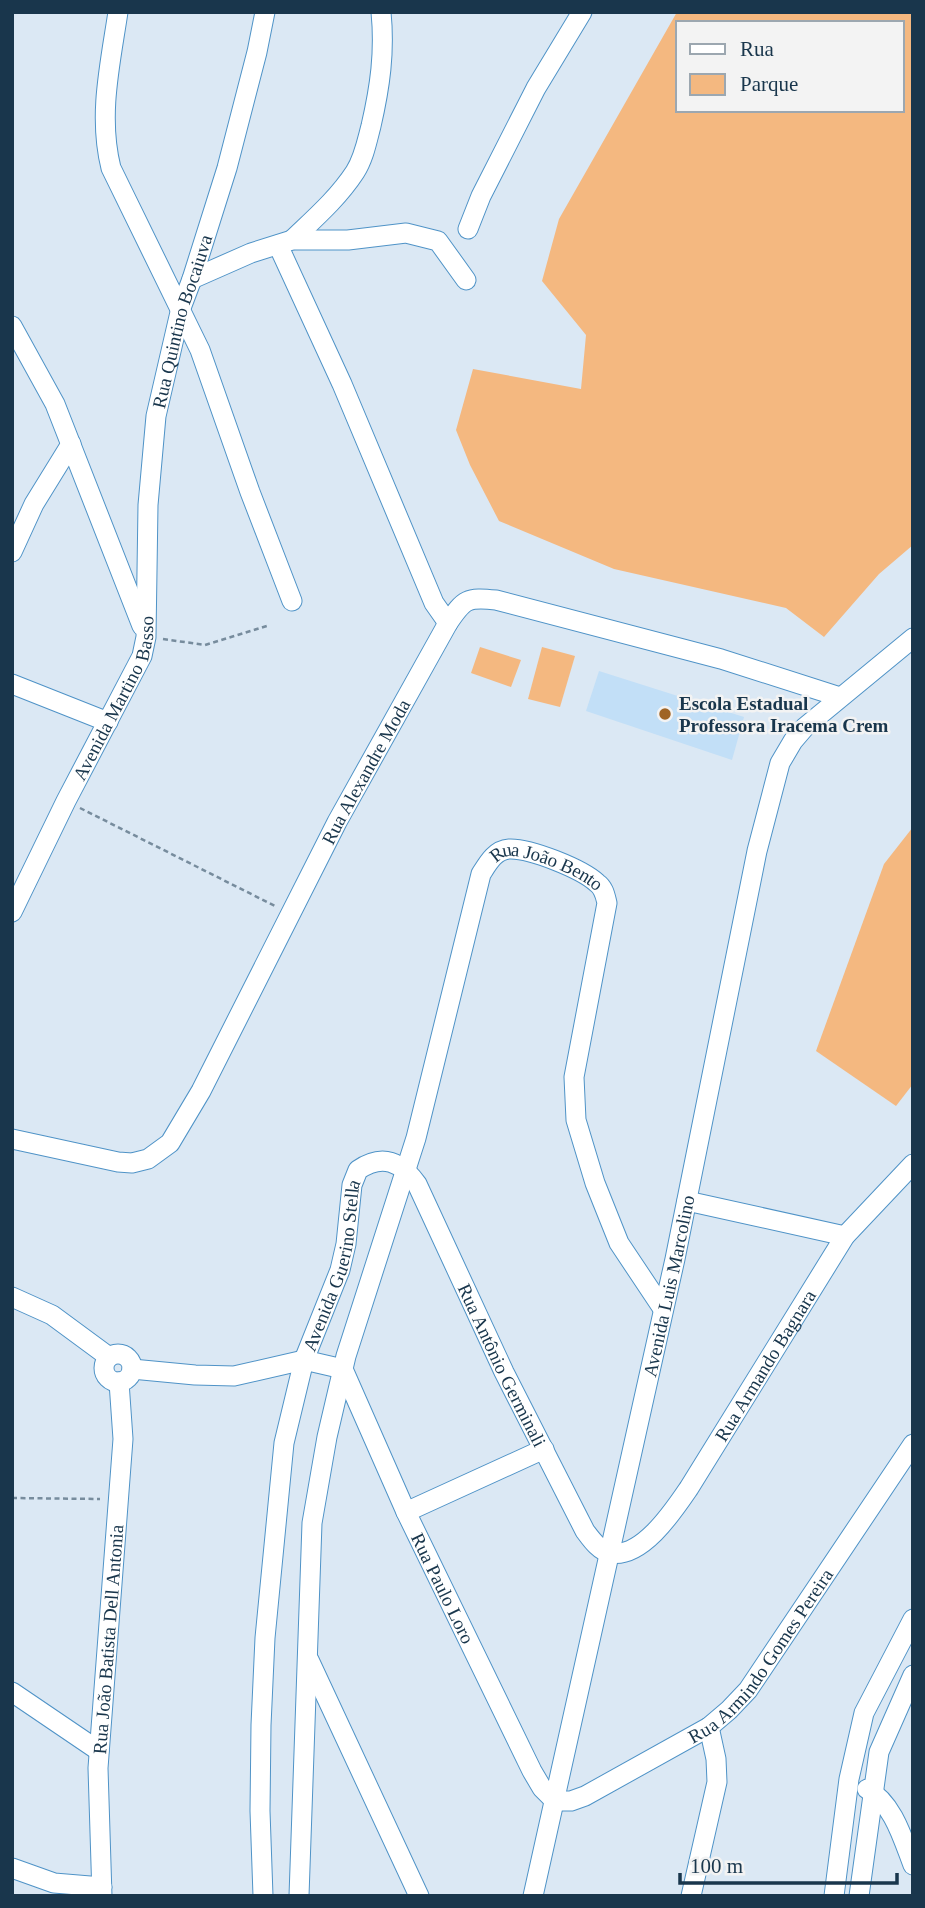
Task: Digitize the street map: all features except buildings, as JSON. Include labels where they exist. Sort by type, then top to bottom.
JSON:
[{"type":"street","points":[[118,12],[104,112],[106,147],[119,188],[200,350],[292,601]]},
{"type":"street","name":"Rua Quintino Bocaiuva","points":[[146,637],[148,505],[156,416],[181,308],[227,168],[265,12]]},
{"type":"street","points":[[285,242],[332,203],[357,170],[365,152],[380,87],[384,43],[381,12]]},
{"type":"street","points":[[468,229],[481,196],[536,88],[582,12]]},
{"type":"street","points":[[192,279],[251,253],[285,242],[348,240],[406,233],[438,242],[466,280]]},
{"type":"street","points":[[285,242],[434,603],[448,623]]},
{"type":"street","name":"Avenida Martino Basso","points":[[12,326],[55,404],[146,637],[142,656],[66,801],[12,912]]},
{"type":"street","points":[[12,552],[34,504],[71,444]]},
{"type":"street","name":"Rua Alexandre Moda","points":[[12,1139],[132,1163],[159,1153],[170,1143],[201,1091],[337,822],[448,623],[461,603],[468,599],[496,600],[721,659],[840,697]]},
{"type":"street","name":"Avenida Luis Marcolino","points":[[533,1896],[687,1201],[757,851],[780,763],[805,727],[913,638]]},
{"type":"street","points":[[12,684],[108,722]]},
{"type":"street","name":"Rua João Bento","points":[[406,1169],[481,874],[496,854],[509,849],[531,853],[573,867],[598,883],[607,902],[574,1077],[576,1120],[619,1243],[663,1309]]},
{"type":"street","name":"Avenida Guerino Stella","points":[[263,1896],[260,1811],[265,1638],[284,1444],[304,1360],[340,1270],[346,1244],[352,1185],[358,1170],[366,1164],[384,1161],[406,1169],[343,1369],[327,1437],[312,1523],[299,1896]]},
{"type":"street","name":"Rua Armando Bagnara","points":[[609,1553],[627,1551],[646,1540],[668,1517],[689,1488],[845,1236],[913,1164]]},
{"type":"street","name":"Rua Antônio Germinali","points":[[406,1169],[417,1184],[504,1371],[585,1531],[594,1544],[609,1553]]},
{"type":"street","points":[[687,1201],[845,1236]]},
{"type":"street","name":"Rua João Batista Dell Antonia","points":[[12,1297],[52,1314],[109,1357],[105,1364],[105,1373],[110,1379],[125,1376],[123,1439],[99,1751],[102,1891]]},
{"type":"street","points":[[125,1376],[234,1376],[304,1360],[343,1369]]},
{"type":"street","name":"Rua Paulo Loro","points":[[343,1369],[406,1512],[532,1772],[542,1788],[555,1801]]},
{"type":"street","name":"Rua Armindo Gomes Pereira","points":[[555,1801],[571,1801],[585,1796],[709,1727],[748,1690],[913,1444]]},
{"type":"street","points":[[406,1512],[544,1448]]},
{"type":"street","points":[[834,1896],[849,1779],[864,1713],[913,1619]]},
{"type":"street","points":[[307,1656],[418,1896]]},
{"type":"street","points":[[859,1896],[879,1752],[913,1675]]},
{"type":"street","points":[[12,1692],[99,1751]]},
{"type":"street","points":[[691,1896],[716,1782],[716,1759],[709,1727]]},
{"type":"street","points":[[849,1779],[873,1792],[888,1809],[898,1826],[913,1865]]},
{"type":"street","points":[[12,1868],[54,1883],[102,1891]]},
{"type":"path","points":[[146,637],[205,645],[270,625]]},
{"type":"path","points":[[66,801],[290,913]]},
{"type":"path","points":[[12,1498],[118,1499]]},
{"type":"shaded area","name":"Escola Estadual Professora Iracema Crem","points":[[599,671],[744,717],[732,760],[586,711]]},
{"type":"green space","points":[[677,12],[913,12],[913,545],[879,574],[824,637],[786,608],[614,569],[499,521],[470,465],[456,430],[473,369],[581,389],[586,335],[542,281],[559,219]]},
{"type":"green space","points":[[480,647],[521,660],[511,687],[471,673]]},
{"type":"green space","points":[[542,647],[575,656],[560,707],[528,699]]},
{"type":"green space","points":[[913,827],[913,1084],[896,1106],[816,1051],[884,864]]},
{"type":"place","name":"Escola Estadual Professora Iracema Crem","points":[[665,714]]}]
